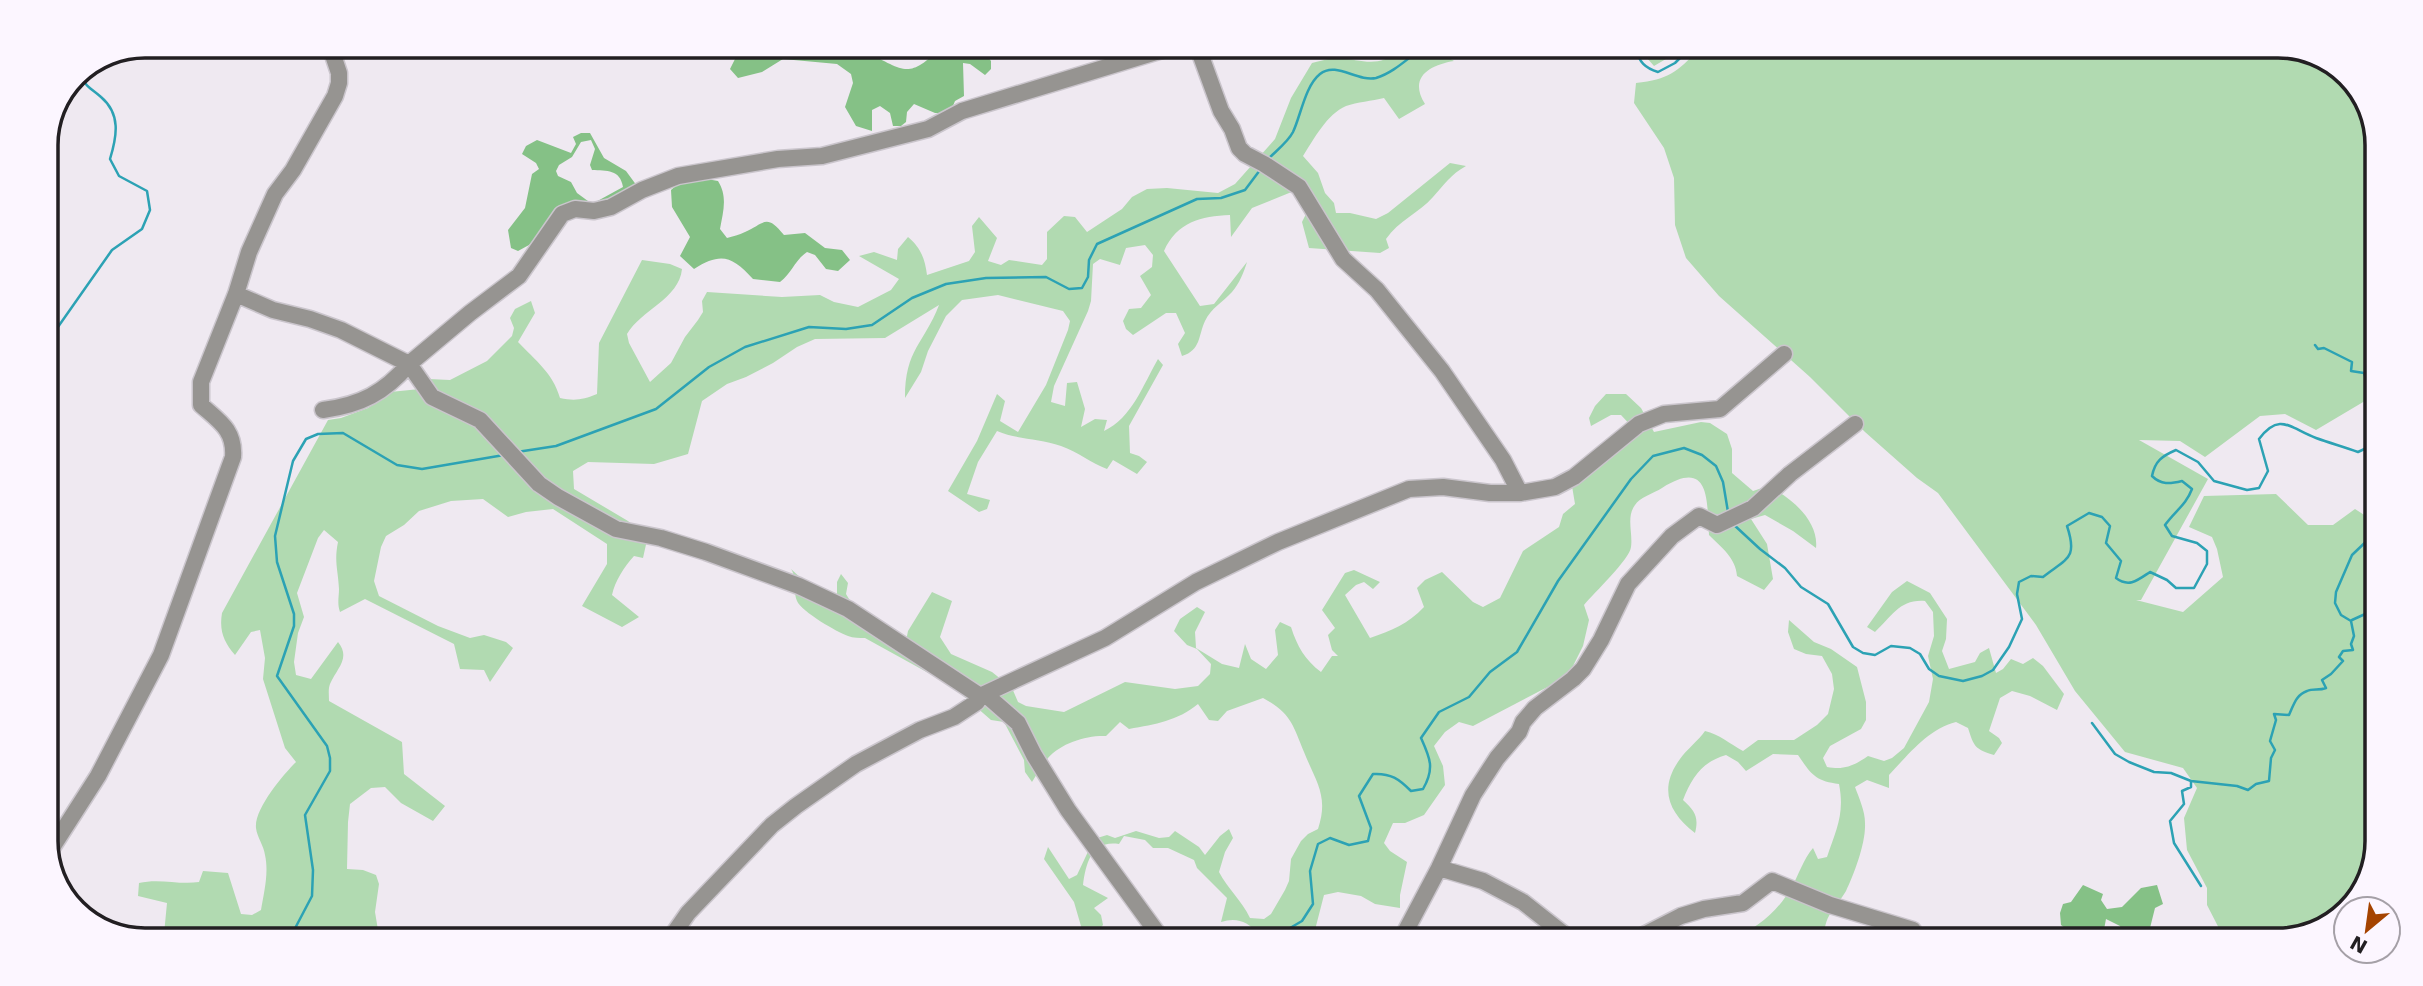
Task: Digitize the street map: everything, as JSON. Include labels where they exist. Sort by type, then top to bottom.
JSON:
[{"type":"street","points":[[58,838],[98,776],[161,654],[233,457],[234,443],[230,434],[201,405],[201,382],[236,294],[249,252],[275,194],[293,170],[335,96],[339,73],[335,58]]},
{"type":"street","points":[[323,411],[359,404],[396,380],[410,363],[519,276],[562,215],[575,209],[594,211],[611,207],[642,190],[678,176],[778,159],[822,156],[928,129],[962,111],[1136,58]]},
{"type":"street","points":[[1202,58],[1239,148],[1245,155],[1299,187],[1343,259],[1377,289],[1442,372],[1503,460],[1520,493]]},
{"type":"street","points":[[236,294],[273,310],[341,330],[410,363],[432,397],[480,421],[539,484],[616,529],[661,538],[706,552],[799,586],[848,609],[982,695],[1018,723],[1068,810],[1154,928]]},
{"type":"street","points":[[678,928],[688,913],[772,825],[856,764],[920,730],[954,717],[978,702],[982,695],[1105,638],[1196,582],[1278,542],[1409,489],[1443,486],[1490,493],[1520,493],[1555,487],[1574,477],[1639,424],[1664,414],[1720,409],[1784,354]]},
{"type":"street","points":[[1407,928],[1473,795],[1535,708],[1583,668],[1601,640],[1628,584],[1672,536],[1699,516],[1717,525],[1754,508],[1790,474],[1855,424]]},
{"type":"street","points":[[1439,868],[1493,886],[1523,902],[1556,928]]},
{"type":"street","points":[[1658,928],[1681,916],[1704,909],[1743,903],[1772,881],[1830,905],[1906,928]]},
{"type":"green space","points":[[736,58],[878,58],[905,69],[921,65],[930,58],[989,58],[991,61],[991,69],[985,75],[970,64],[963,63],[964,96],[955,101],[950,113],[935,113],[914,104],[907,112],[906,122],[901,126],[893,126],[890,113],[880,106],[872,110],[872,131],[856,126],[845,107],[853,83],[851,74],[837,64],[783,59],[762,72],[738,78],[730,69]]},
{"type":"green space","points":[[1339,58],[1374,62],[1449,58],[1454,61],[1430,69],[1424,74],[1419,86],[1425,104],[1399,119],[1384,98],[1346,106],[1327,121],[1303,156],[1318,173],[1325,193],[1334,203],[1336,213],[1376,219],[1388,213],[1450,163],[1466,166],[1391,233],[1386,239],[1389,248],[1380,253],[1309,248],[1302,222],[1306,214],[1294,191],[1252,208],[1231,237],[1230,215],[1191,222],[1176,233],[1164,251],[1200,306],[1214,304],[1247,262],[1235,289],[1208,316],[1196,346],[1182,356],[1178,344],[1185,333],[1176,313],[1166,313],[1133,335],[1126,329],[1123,321],[1129,309],[1141,308],[1151,295],[1140,276],[1152,267],[1153,255],[1145,245],[1126,248],[1120,265],[1100,259],[1093,264],[1088,311],[1054,386],[1051,402],[1065,406],[1067,383],[1077,382],[1085,409],[1081,427],[1095,419],[1107,420],[1104,431],[1122,418],[1129,409],[1158,359],[1163,365],[1129,426],[1130,453],[1147,462],[1137,474],[1113,460],[1107,469],[1061,446],[997,431],[978,462],[967,494],[990,500],[987,509],[979,512],[948,491],[977,441],[997,394],[1005,401],[1000,421],[1018,432],[1046,385],[1068,330],[1070,321],[1063,311],[998,295],[962,300],[946,316],[928,351],[921,372],[905,398],[912,357],[939,305],[885,338],[815,339],[746,377],[727,384],[702,401],[688,454],[654,464],[588,462],[573,471],[574,489],[628,521],[647,540],[643,558],[634,556],[620,574],[613,590],[612,595],[639,617],[622,627],[582,606],[607,564],[607,544],[553,509],[508,517],[483,499],[451,501],[419,511],[404,525],[386,536],[374,581],[379,596],[438,626],[470,638],[484,635],[506,642],[513,648],[490,682],[484,670],[460,669],[454,644],[365,599],[340,612],[336,560],[338,542],[324,530],[318,538],[297,593],[304,617],[298,633],[294,662],[296,675],[311,679],[338,642],[343,658],[330,684],[329,701],[402,742],[404,774],[445,806],[433,821],[401,803],[385,787],[371,788],[350,804],[347,869],[363,870],[376,875],[379,884],[375,912],[378,928],[165,928],[167,903],[138,896],[139,883],[199,882],[203,871],[228,873],[241,914],[252,915],[261,910],[266,869],[256,828],[257,820],[270,793],[296,762],[285,748],[263,679],[265,658],[260,630],[251,632],[235,655],[223,636],[222,613],[328,420],[368,408],[390,392],[420,389],[429,379],[450,380],[487,361],[512,336],[514,328],[510,318],[515,309],[531,301],[535,313],[518,342],[548,374],[560,398],[579,399],[597,394],[599,343],[642,260],[670,264],[682,269],[674,288],[627,334],[650,382],[671,363],[703,312],[702,301],[707,292],[782,297],[820,295],[834,302],[858,307],[891,290],[899,279],[859,256],[874,252],[897,260],[898,249],[908,237],[922,254],[927,275],[969,261],[975,252],[972,226],[979,217],[997,238],[988,261],[1001,265],[1009,260],[1042,265],[1047,259],[1047,232],[1064,216],[1075,217],[1087,232],[1122,209],[1132,197],[1147,189],[1167,188],[1218,193],[1235,184],[1275,139],[1291,98],[1312,63]]},
{"type":"green space","points":[[1647,58],[1668,58],[1654,66]]},
{"type":"green space","points":[[1690,58],[2278,58],[2306,62],[2322,69],[2340,83],[2361,117],[2365,139],[2365,401],[2316,430],[2285,414],[2260,416],[2205,457],[2180,441],[2139,440],[2208,479],[2141,600],[2136,600],[2183,612],[2223,577],[2212,537],[2189,527],[2204,496],[2276,494],[2308,525],[2333,525],[2355,509],[2365,516],[2364,858],[2356,880],[2346,895],[2332,895],[2332,909],[2322,917],[2295,927],[2219,928],[2207,905],[2207,888],[2187,850],[2184,818],[2197,788],[2183,768],[2125,752],[2075,691],[2036,625],[1938,493],[1865,432],[1810,377],[1719,296],[1686,258],[1675,225],[1674,178],[1664,148],[1634,103],[1636,83],[1671,74]]},
{"type":"green space","points":[[590,133],[604,158],[626,171],[637,186],[631,193],[610,199],[598,206],[564,206],[529,245],[518,251],[511,248],[508,230],[525,208],[532,174],[539,169],[536,163],[522,154],[526,146],[537,140],[571,153],[576,144],[573,137]],"holes":[[[591,140],[595,149],[590,165],[592,170],[616,174],[623,187],[592,204],[577,193],[571,182],[558,176],[556,171],[559,165],[572,157],[581,142]]]},
{"type":"green space","points":[[684,179],[718,181],[721,187],[724,205],[720,229],[727,238],[769,222],[784,235],[805,233],[825,248],[842,250],[850,260],[838,271],[826,269],[815,255],[807,252],[780,282],[753,279],[739,265],[726,259],[712,260],[694,269],[680,256],[690,237],[672,207],[671,190]]},
{"type":"green space","points":[[1606,394],[1626,394],[1641,408],[1654,432],[1701,422],[1710,423],[1727,434],[1732,449],[1732,473],[1753,491],[1768,486],[1794,503],[1813,528],[1816,548],[1765,515],[1751,519],[1767,544],[1773,579],[1764,590],[1737,576],[1731,558],[1709,535],[1706,496],[1697,480],[1678,480],[1640,500],[1632,510],[1629,552],[1584,605],[1589,620],[1583,646],[1573,666],[1561,680],[1473,726],[1459,722],[1445,732],[1434,746],[1443,766],[1445,785],[1424,815],[1405,823],[1393,823],[1384,843],[1390,851],[1407,862],[1400,908],[1375,904],[1361,896],[1338,892],[1324,895],[1316,928],[1252,928],[1237,920],[1221,922],[1227,898],[1197,868],[1194,860],[1168,848],[1153,848],[1145,840],[1124,836],[1119,844],[1102,845],[1092,854],[1083,885],[1108,898],[1094,908],[1101,915],[1103,925],[1100,928],[1082,928],[1074,902],[1044,859],[1048,847],[1069,879],[1077,875],[1094,839],[1107,835],[1115,838],[1136,831],[1159,838],[1169,837],[1175,831],[1199,847],[1205,855],[1229,829],[1233,838],[1219,872],[1250,918],[1264,919],[1271,914],[1289,881],[1291,859],[1301,841],[1318,829],[1322,807],[1320,789],[1294,727],[1280,709],[1263,698],[1227,711],[1218,721],[1209,720],[1198,704],[1174,718],[1157,723],[1129,729],[1120,722],[1106,736],[1083,739],[1060,748],[1048,758],[1032,782],[1025,772],[1024,760],[1004,722],[991,720],[952,686],[865,638],[850,637],[828,626],[806,611],[796,597],[795,578],[791,569],[803,580],[837,598],[837,582],[841,574],[848,583],[846,594],[852,604],[906,641],[908,631],[932,592],[952,601],[940,637],[951,654],[992,672],[1012,688],[1018,702],[1026,706],[1064,712],[1125,682],[1175,689],[1198,686],[1210,674],[1211,664],[1174,631],[1180,619],[1197,607],[1205,612],[1195,632],[1196,648],[1222,664],[1239,668],[1245,644],[1251,659],[1266,669],[1278,655],[1275,630],[1280,622],[1291,627],[1302,652],[1321,672],[1332,656],[1338,656],[1332,650],[1328,635],[1335,628],[1322,610],[1345,573],[1354,570],[1380,582],[1373,589],[1364,582],[1345,595],[1370,638],[1399,626],[1418,613],[1424,607],[1417,588],[1425,580],[1442,572],[1473,602],[1483,607],[1500,598],[1523,551],[1559,527],[1563,514],[1575,504],[1572,486],[1635,430],[1621,415],[1611,415],[1591,426],[1589,418]]},
{"type":"green space","points":[[1907,581],[1930,593],[1947,619],[1942,651],[1949,669],[1975,662],[1980,653],[1989,648],[1996,673],[2011,659],[2023,664],[2033,658],[2043,666],[2064,694],[2057,710],[2030,696],[2012,691],[2000,698],[1989,731],[2002,743],[1994,755],[1976,746],[1968,728],[1956,722],[1936,730],[1911,751],[1889,775],[1889,788],[1867,780],[1855,787],[1864,814],[1864,840],[1846,891],[1831,913],[1826,928],[1752,928],[1780,904],[1813,848],[1818,859],[1827,857],[1840,813],[1839,784],[1814,776],[1798,755],[1773,754],[1746,771],[1726,755],[1704,766],[1690,784],[1683,800],[1695,815],[1695,833],[1673,809],[1668,790],[1673,770],[1705,731],[1743,751],[1758,740],[1794,740],[1828,714],[1834,689],[1832,674],[1822,656],[1794,649],[1788,632],[1789,620],[1814,642],[1831,649],[1857,667],[1866,702],[1866,720],[1861,729],[1830,746],[1823,758],[1827,767],[1849,766],[1868,756],[1884,761],[1892,758],[1904,748],[1929,702],[1933,679],[1928,656],[1934,636],[1933,612],[1925,601],[1903,606],[1875,632],[1867,627],[1892,592]]},
{"type":"green space","points":[[2083,885],[2103,894],[2101,900],[2107,909],[2122,907],[2141,888],[2157,885],[2163,904],[2155,908],[2150,928],[2121,928],[2106,919],[2104,928],[2065,928],[2061,925],[2060,913],[2063,904],[2071,902]]},
{"type":"waterway","points":[[1268,159],[1291,136],[1307,93],[1320,74],[1333,70],[1376,78],[1409,58]]},
{"type":"waterway","points":[[1639,58],[1643,64],[1658,72],[1680,58]]},
{"type":"waterway","points":[[58,327],[112,250],[142,229],[150,210],[147,191],[119,176],[110,159],[116,134],[112,111],[85,82]]},
{"type":"waterway","points":[[517,452],[556,446],[656,409],[709,367],[745,347],[809,327],[846,329],[872,325],[912,298],[946,284],[986,278],[1046,277],[1069,289],[1082,288],[1088,277],[1089,260],[1097,244],[1197,199],[1221,198],[1245,190],[1260,170]]},
{"type":"waterway","points":[[2315,345],[2318,349],[2324,348],[2352,362],[2351,371],[2364,373],[2365,376]]},
{"type":"waterway","points":[[1733,524],[1785,568],[1801,587],[1828,604],[1853,647],[1863,653],[1875,655],[1891,646],[1910,648],[1920,654],[1929,669],[1939,676],[1963,681],[1993,670],[2009,647],[2022,619],[2017,594],[2019,582],[2031,576],[2043,577],[2064,561],[2071,552],[2067,526],[2089,513],[2102,517],[2110,526],[2106,543],[2121,561],[2116,578],[2129,583],[2150,572],[2176,588],[2194,588],[2207,564],[2207,551],[2197,543],[2172,536],[2165,525],[2192,489],[2182,481],[2166,483],[2152,476],[2157,463],[2167,454],[2176,450],[2198,462],[2214,481],[2247,490],[2259,488],[2268,471],[2259,439],[2273,426],[2286,425],[2358,452],[2365,449]]},
{"type":"waterway","points":[[295,928],[312,896],[313,870],[305,815],[330,771],[330,758],[327,746],[277,676],[294,626],[294,614],[277,562],[275,536],[293,461],[306,439],[318,434],[343,433],[397,465],[422,469],[504,455]]},
{"type":"waterway","points":[[1290,928],[1302,921],[1313,904],[1310,871],[1318,844],[1330,838],[1349,845],[1368,841],[1371,828],[1359,796],[1373,774],[1394,778],[1411,791],[1423,789],[1429,775],[1430,763],[1421,738],[1439,712],[1469,697],[1490,672],[1517,652],[1558,581],[1631,479],[1653,456],[1684,448],[1702,455],[1716,466],[1723,482],[1728,512]]},
{"type":"waterway","points":[[2092,723],[2115,754],[2154,772],[2171,773],[2191,781],[2237,786],[2248,790],[2256,784],[2269,781],[2271,758],[2275,750],[2270,741],[2276,720],[2274,714],[2289,715],[2300,695],[2309,690],[2326,688],[2322,680],[2343,661],[2339,657],[2343,651],[2353,650],[2351,621],[2341,615],[2335,603],[2336,592],[2352,555],[2365,543]]},
{"type":"waterway","points":[[2352,620],[2365,614]]},
{"type":"waterway","points":[[2191,781],[2191,787],[2182,791],[2184,804],[2170,821],[2174,843],[2201,886]]}]
